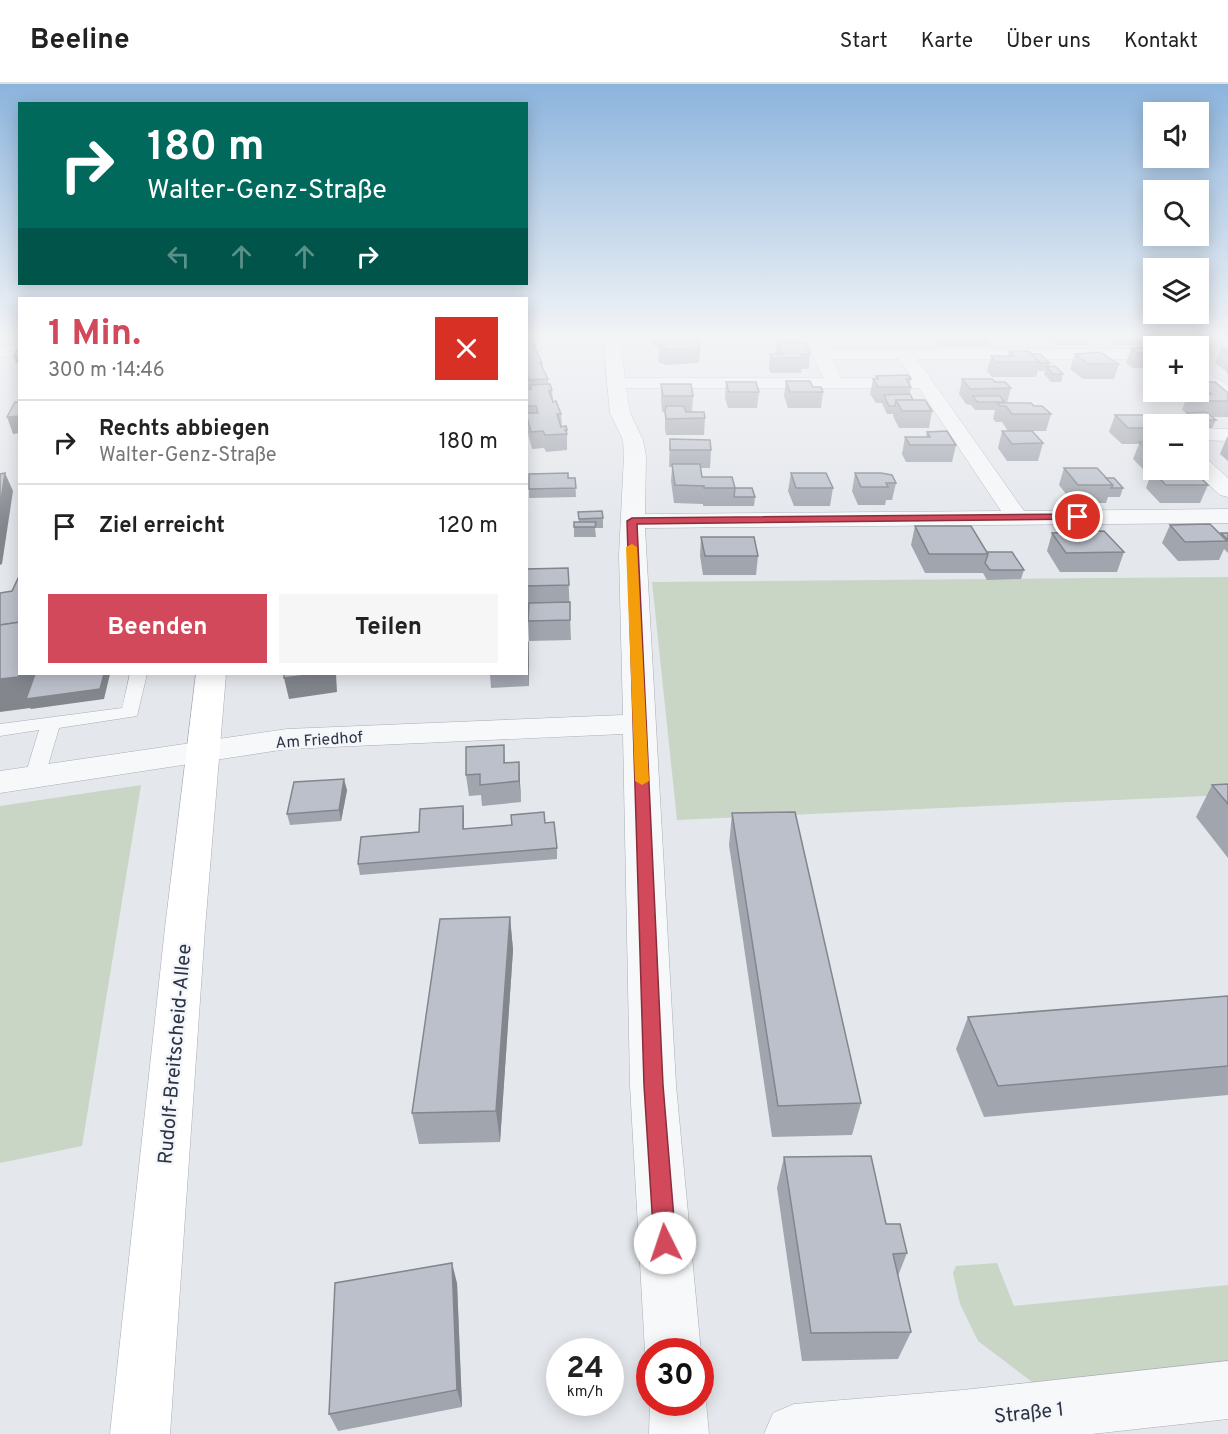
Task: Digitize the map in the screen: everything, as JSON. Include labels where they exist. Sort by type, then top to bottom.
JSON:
[{"type":"street","points":[[619,402],[620,413],[633,440],[635,456],[632,521],[653,1085],[672,1338]]},
{"type":"street","points":[[936,402],[1017,517]]},
{"type":"street","points":[[1209,434],[1228,435]]},
{"type":"street","points":[[1209,473],[1228,490]]},
{"type":"street","points":[[632,521],[1228,516]]},
{"type":"street","name":"Rudolf-Breitscheid-Allee","points":[[140,1434],[184,940],[211,675]]},
{"type":"street","name":"Am Friedhof","points":[[0,782],[287,740],[640,724]]},
{"type":"street","name":"Straße 1","points":[[794,1434],[963,1419],[1228,1390]]},
{"type":"street","points":[[678,1416],[679,1434]]},
{"type":"lane","points":[[0,730],[81,711],[130,712],[138,675]]},
{"type":"lane","points":[[35,776],[48,718]]},
{"type":"green space","points":[[1228,577],[1228,795],[677,820],[652,582]]},
{"type":"green space","points":[[141,785],[82,1146],[0,1163],[0,806]]},
{"type":"green space","points":[[997,1263],[1014,1306],[1228,1285],[1228,1365],[1036,1385],[978,1341],[960,1304],[953,1273],[956,1266]]},
{"type":"building","points":[[15,402],[18,402],[18,416],[7,417]]},
{"type":"building","points":[[528,402],[556,402],[561,414],[557,414],[561,427],[566,426],[567,434],[545,435],[543,431],[531,432],[528,413],[538,413],[536,406],[528,406]]},
{"type":"building","points":[[887,402],[896,402],[895,406],[889,406]]},
{"type":"building","points":[[897,402],[926,402],[932,411],[902,411]]},
{"type":"building","points":[[997,403],[1031,403],[1034,406],[1042,406],[1051,414],[1012,414],[1006,406],[1000,406]]},
{"type":"building","points":[[666,406],[684,406],[686,412],[704,412],[705,418],[666,419]]},
{"type":"building","points":[[1206,412],[1208,414],[1188,414]]},
{"type":"building","points":[[1115,415],[1143,415],[1143,428],[1128,428]]},
{"type":"building","points":[[947,431],[956,445],[910,445],[905,437],[930,437],[927,432]]},
{"type":"building","points":[[1002,431],[1032,431],[1043,443],[1012,444]]},
{"type":"building","points":[[670,439],[710,440],[711,450],[670,450]]},
{"type":"building","points":[[672,464],[700,464],[702,477],[732,477],[735,488],[675,485]]},
{"type":"building","points":[[1064,468],[1097,468],[1113,485],[1078,485]]},
{"type":"building","points":[[5,473],[0,507],[0,474]]},
{"type":"building","points":[[568,473],[568,478],[575,478],[576,488],[529,489],[529,474]]},
{"type":"building","points":[[791,473],[826,473],[833,488],[796,488]]},
{"type":"building","points":[[855,473],[892,475],[896,483],[886,483],[888,487],[861,487]]},
{"type":"building","points":[[1106,478],[1114,478],[1123,488],[1111,488],[1113,485]]},
{"type":"building","points":[[1161,480],[1203,480],[1208,485],[1166,485]]},
{"type":"building","points":[[735,488],[752,488],[755,497],[734,497]]},
{"type":"building","points":[[602,511],[603,518],[579,519],[578,512]]},
{"type":"building","points":[[574,522],[596,522],[595,527],[574,527]]},
{"type":"building","points":[[1210,524],[1227,541],[1185,542],[1170,525]]},
{"type":"building","points":[[915,526],[971,526],[988,554],[929,554]]},
{"type":"building","points":[[1104,531],[1124,552],[1066,553],[1052,533]]},
{"type":"building","points":[[1221,533],[1228,533],[1228,540]]},
{"type":"building","points":[[701,537],[754,537],[758,556],[705,556]]},
{"type":"building","points":[[987,552],[1012,552],[1024,570],[990,570],[985,563]]},
{"type":"building","points":[[568,568],[569,585],[528,586],[528,569]]},
{"type":"building","points":[[18,578],[18,622],[0,625],[0,593],[12,591]]},
{"type":"building","points":[[570,602],[570,620],[528,621],[529,603]]},
{"type":"building","points":[[18,622],[18,677],[0,679],[0,625]]},
{"type":"building","points":[[35,675],[104,675],[100,689],[26,699]]},
{"type":"building","points":[[284,675],[308,675],[284,678]]},
{"type":"building","points":[[504,745],[504,763],[519,762],[519,781],[480,785],[480,774],[466,775],[466,747]]},
{"type":"building","points":[[344,779],[339,810],[287,814],[294,782]]},
{"type":"building","points":[[1228,784],[1228,804],[1212,785]]},
{"type":"building","points":[[463,806],[463,829],[512,825],[511,815],[544,812],[545,823],[554,822],[557,848],[358,864],[361,837],[419,832],[420,809]]},
{"type":"building","points":[[795,812],[861,1103],[778,1106],[732,813]]},
{"type":"building","points":[[510,917],[496,1111],[412,1113],[440,919]]},
{"type":"building","points":[[1228,996],[1228,1066],[998,1086],[968,1017]]},
{"type":"building","points":[[871,1156],[886,1224],[900,1224],[907,1253],[893,1254],[911,1332],[811,1333],[784,1157]]},
{"type":"building","points":[[452,1263],[457,1390],[329,1414],[335,1283]]},
{"type":"slow traffic","points":[[632,547],[642,781]]},
{"type":"route","points":[[665,1243],[653,1085],[632,521],[1078,517]]}]
